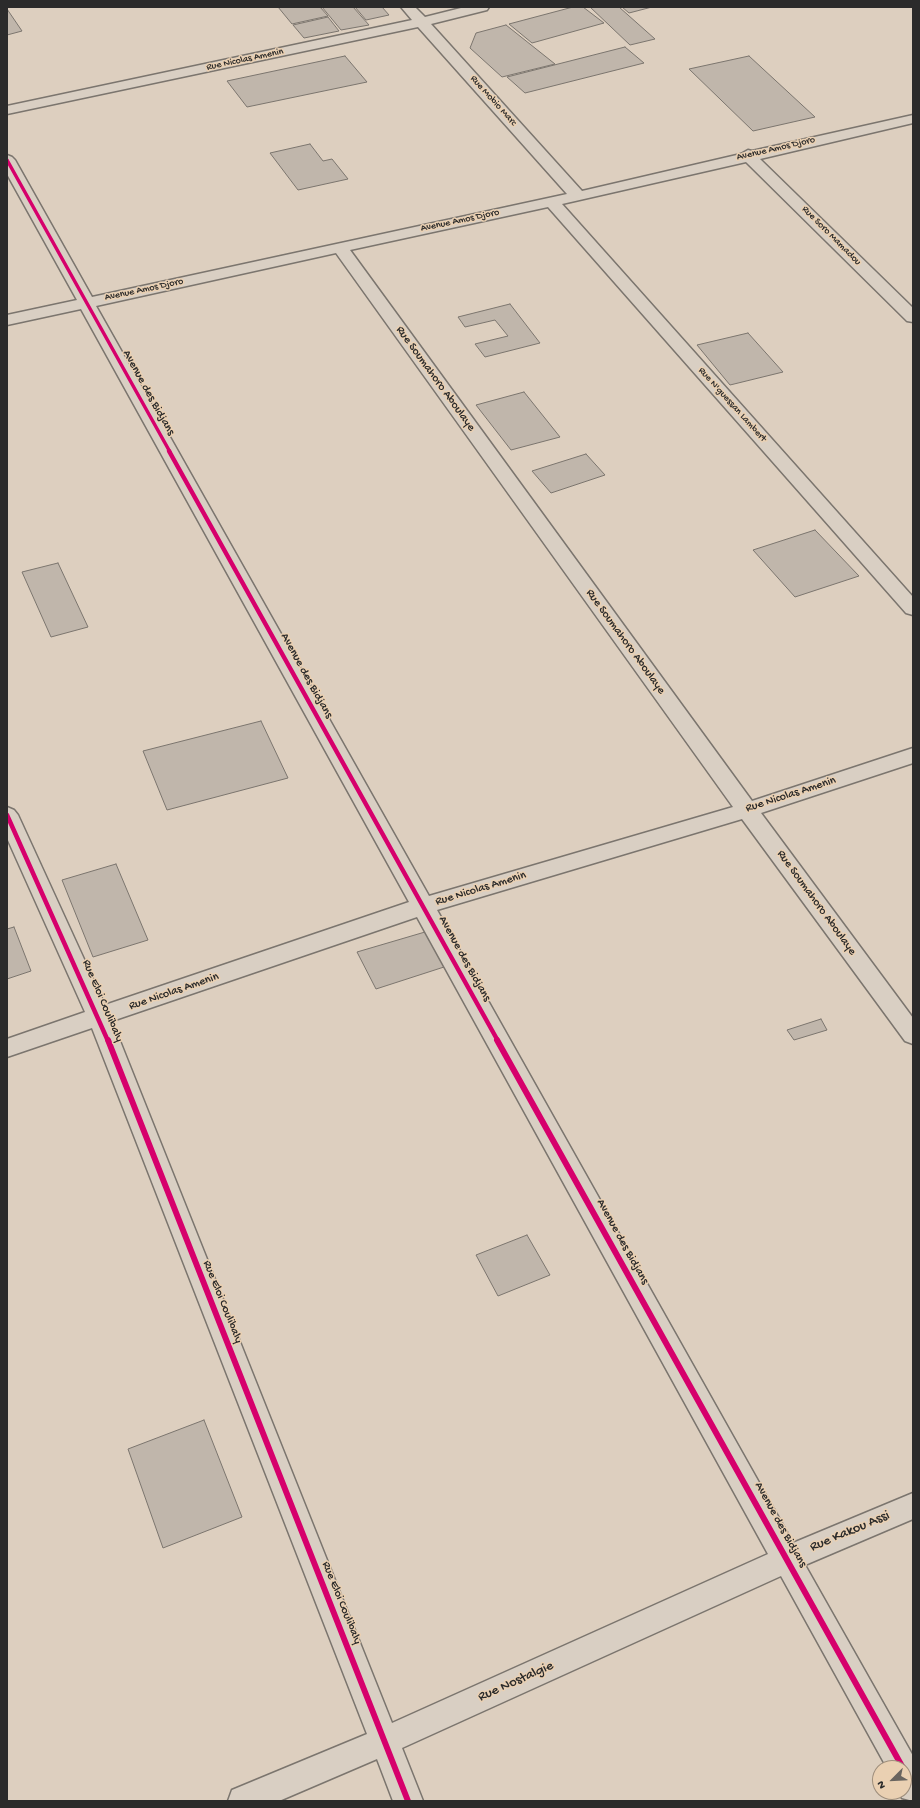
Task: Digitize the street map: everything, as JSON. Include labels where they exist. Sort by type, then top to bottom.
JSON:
[{"type":"street","name":"Rue Mobio Marc","points":[[408,7],[578,196]]},
{"type":"street","name":"Rue Nicolas Amenin","points":[[7,110],[421,22],[482,7]]},
{"type":"street","name":"Avenue Amos Djoro","points":[[7,320],[578,196],[748,155],[913,119]]},
{"type":"street","name":"Rue Soro Mamadou","points":[[748,155],[913,317]]},
{"type":"street","name":"Avenue des Bidjans","points":[[7,160],[788,1559],[898,1760]]},
{"type":"street","name":"Rue N'guessan Lambert","points":[[550,201],[913,609]]},
{"type":"street","name":"Rue Soumahoro Aboulaye","points":[[339,247],[747,810],[913,1035]]},
{"type":"street","name":"Rue Nicolas Amenin","points":[[7,1048],[423,906],[747,810],[913,755]]},
{"type":"street","name":"Rue Eloi Coulibaly","points":[[7,815],[99,1017],[408,1801]]},
{"type":"street","name":"Rue Kakou Assi","points":[[788,1559],[913,1506]]},
{"type":"street","name":"Rue Nostalgie","points":[[243,1801],[385,1741],[788,1559]]},
{"type":"building","points":[[278,7],[320,7],[328,16],[292,24]]},
{"type":"building","points":[[322,7],[353,7],[369,25],[341,30]]},
{"type":"building","points":[[355,7],[382,7],[389,15],[366,20]]},
{"type":"building","points":[[573,7],[583,7],[604,23],[532,43],[509,24]]},
{"type":"building","points":[[590,7],[619,7],[655,39],[630,45]]},
{"type":"building","points":[[622,7],[652,7],[629,13]]},
{"type":"building","points":[[7,9],[22,31],[7,35]]},
{"type":"building","points":[[328,17],[339,31],[304,38],[293,25]]},
{"type":"building","points":[[506,25],[555,64],[502,77],[470,48],[476,33]]},
{"type":"building","points":[[625,47],[644,63],[525,93],[507,77]]},
{"type":"building","points":[[345,56],[367,82],[247,107],[227,81]]},
{"type":"building","points":[[749,56],[815,117],[753,131],[689,69]]},
{"type":"building","points":[[310,144],[323,161],[332,159],[348,179],[298,190],[270,153]]},
{"type":"building","points":[[510,304],[540,343],[485,357],[475,344],[508,336],[495,320],[465,327],[458,317]]},
{"type":"building","points":[[748,333],[783,372],[730,385],[697,345]]},
{"type":"building","points":[[524,392],[560,437],[511,450],[476,405]]},
{"type":"building","points":[[586,454],[605,475],[551,493],[532,471]]},
{"type":"building","points":[[815,530],[859,576],[795,597],[753,550]]},
{"type":"building","points":[[58,563],[88,627],[51,637],[22,572]]},
{"type":"building","points":[[261,721],[288,778],[167,810],[143,751]]},
{"type":"building","points":[[116,864],[148,940],[93,957],[62,880]]},
{"type":"building","points":[[14,927],[31,971],[7,979],[7,929]]},
{"type":"building","points":[[425,932],[444,967],[376,989],[357,952]]},
{"type":"building","points":[[821,1019],[827,1030],[794,1040],[787,1030]]},
{"type":"building","points":[[527,1235],[550,1275],[498,1296],[476,1255]]},
{"type":"building","points":[[204,1420],[242,1517],[163,1548],[128,1449]]},
{"type":"cycle path","points":[[7,160],[899,1760]]},
{"type":"cycle path","points":[[7,815],[99,1017],[408,1801]]}]
